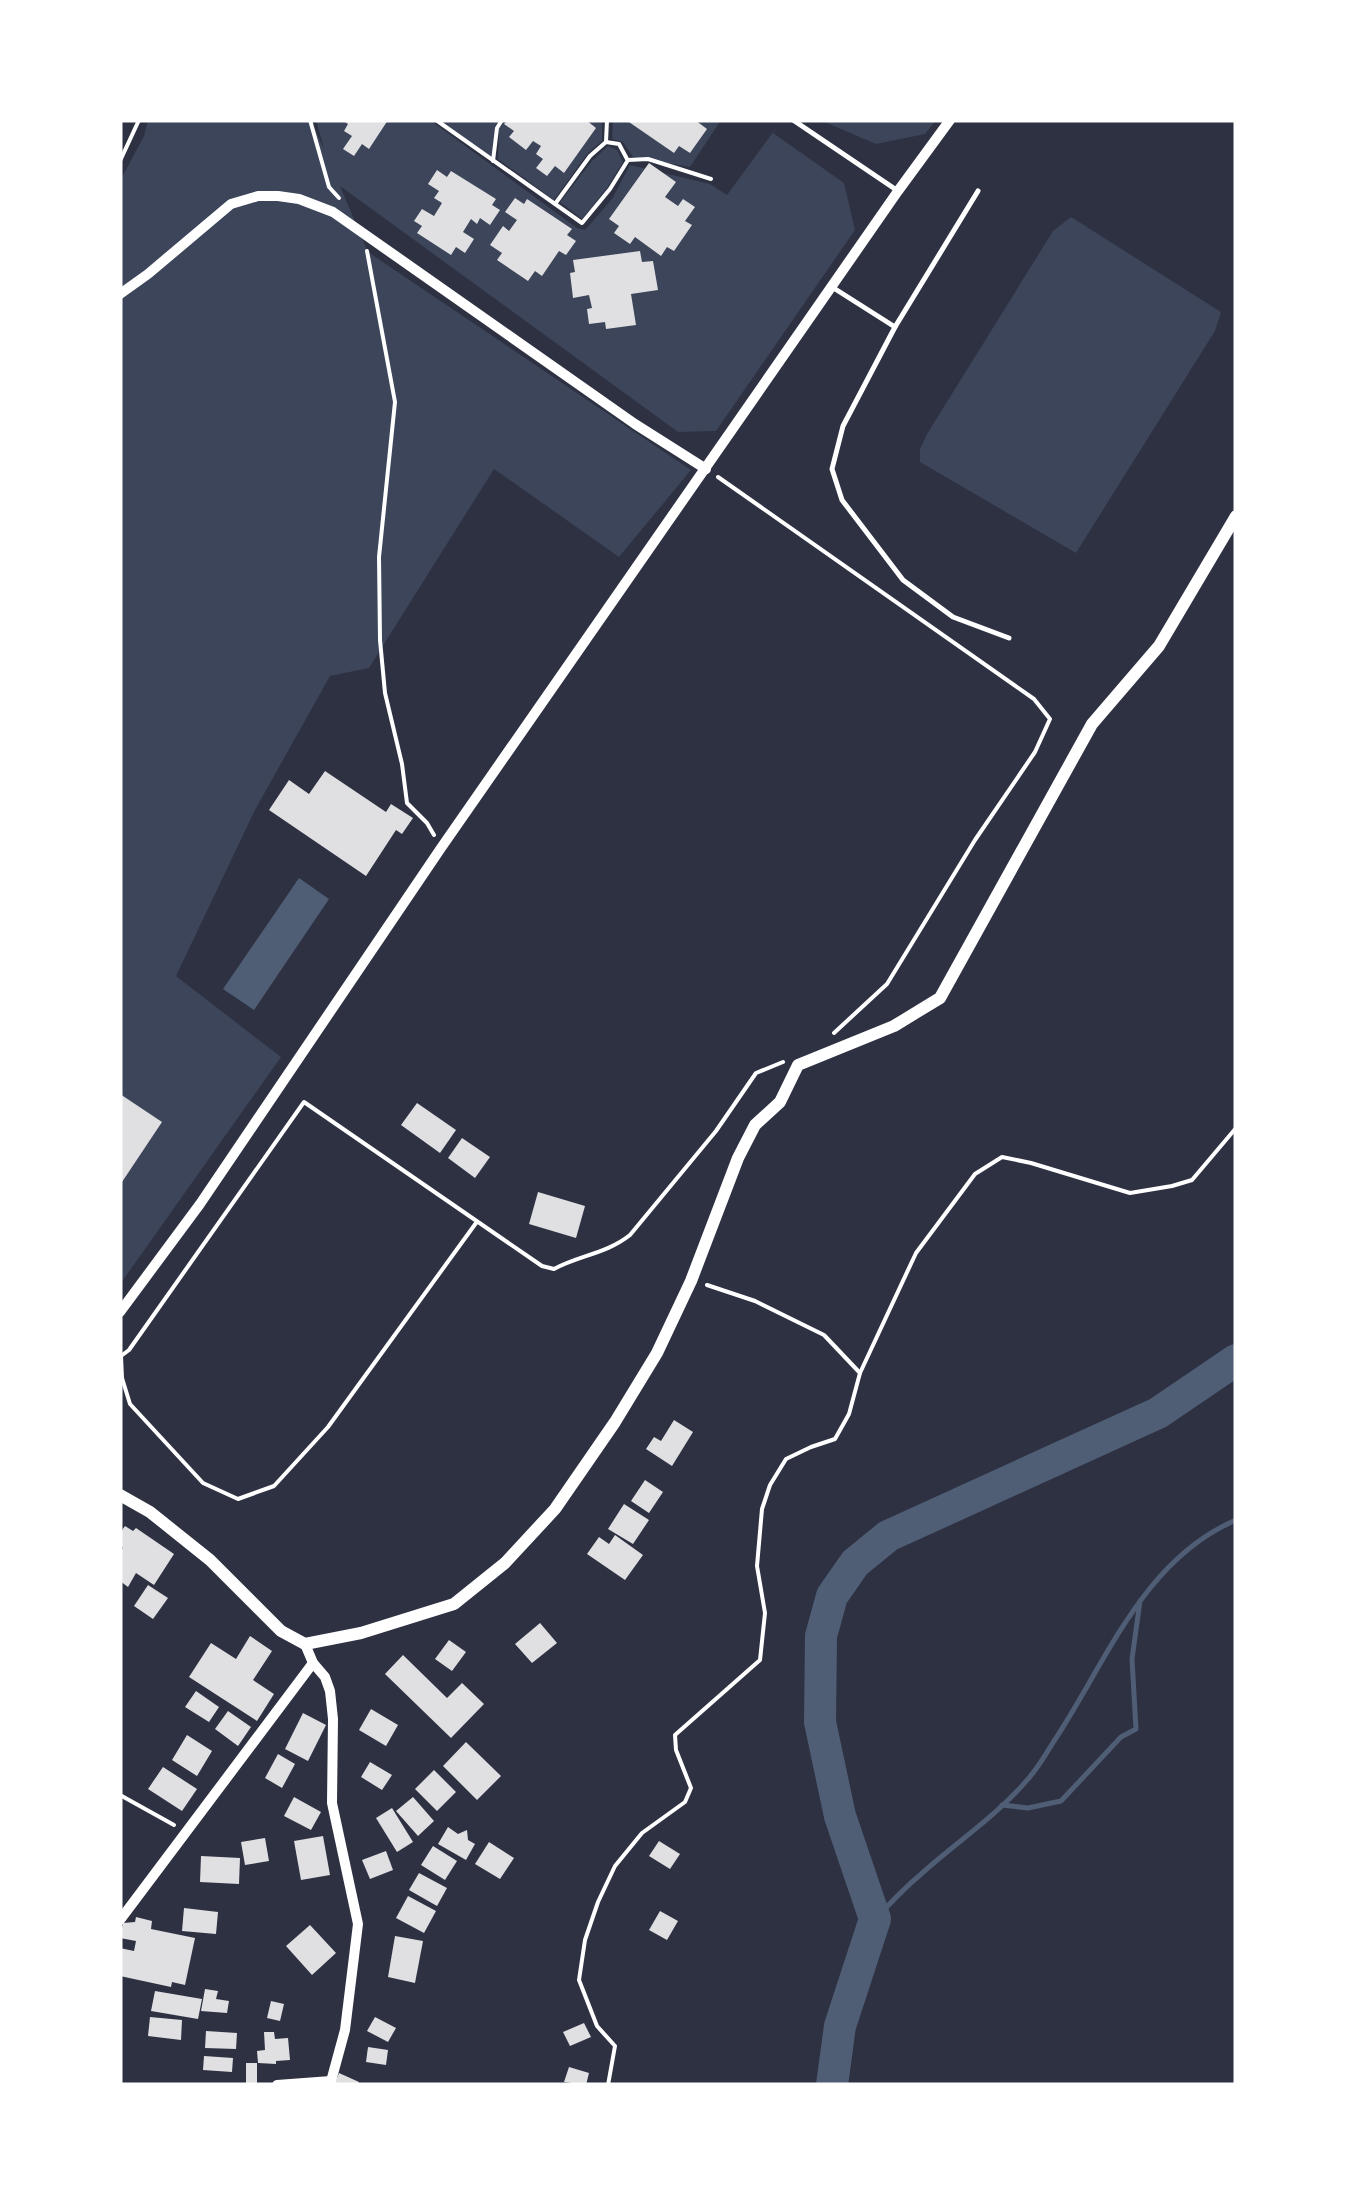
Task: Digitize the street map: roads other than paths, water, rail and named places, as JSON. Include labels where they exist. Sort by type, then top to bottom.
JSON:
[{"type":"street","points":[[120,1312],[200,1204],[442,848],[950,120]]},
{"type":"street","points":[[120,294],[231,204],[258,196],[299,199],[333,212],[635,424],[706,468]]},
{"type":"street","points":[[120,1495],[150,1512],[210,1560],[280,1631],[305,1644],[361,1633],[454,1604],[505,1563],[555,1509],[657,1352],[691,1281],[754,1125],[780,1102],[798,1065],[894,1026],[940,998],[1092,724],[1159,646],[1236,516]]},
{"type":"street","points":[[277,2085],[331,2083],[345,2030],[358,1924],[332,1804],[330,1691],[305,1644]]},
{"type":"street","points":[[120,1920],[313,1663]]},
{"type":"lane","points":[[793,120],[898,191]]},
{"type":"lane","points":[[978,191],[894,327],[842,426],[832,469],[842,500],[904,580],[953,617],[1009,638]]},
{"type":"lane","points":[[832,286],[894,327]]},
{"type":"waterway","points":[[832,2085],[840,2026],[875,1919],[840,1816],[820,1722],[821,1636],[832,1596],[855,1563],[888,1536],[1158,1413],[1236,1360]]},
{"type":"waterway","points":[[875,1919],[913,1881],[1016,1793],[1042,1761],[1110,1646],[1152,1586],[1176,1560],[1236,1520]]},
{"type":"waterway","points":[[1002,1805],[1028,1808],[1061,1801],[1121,1737],[1136,1729],[1132,1659],[1140,1601]]}]
